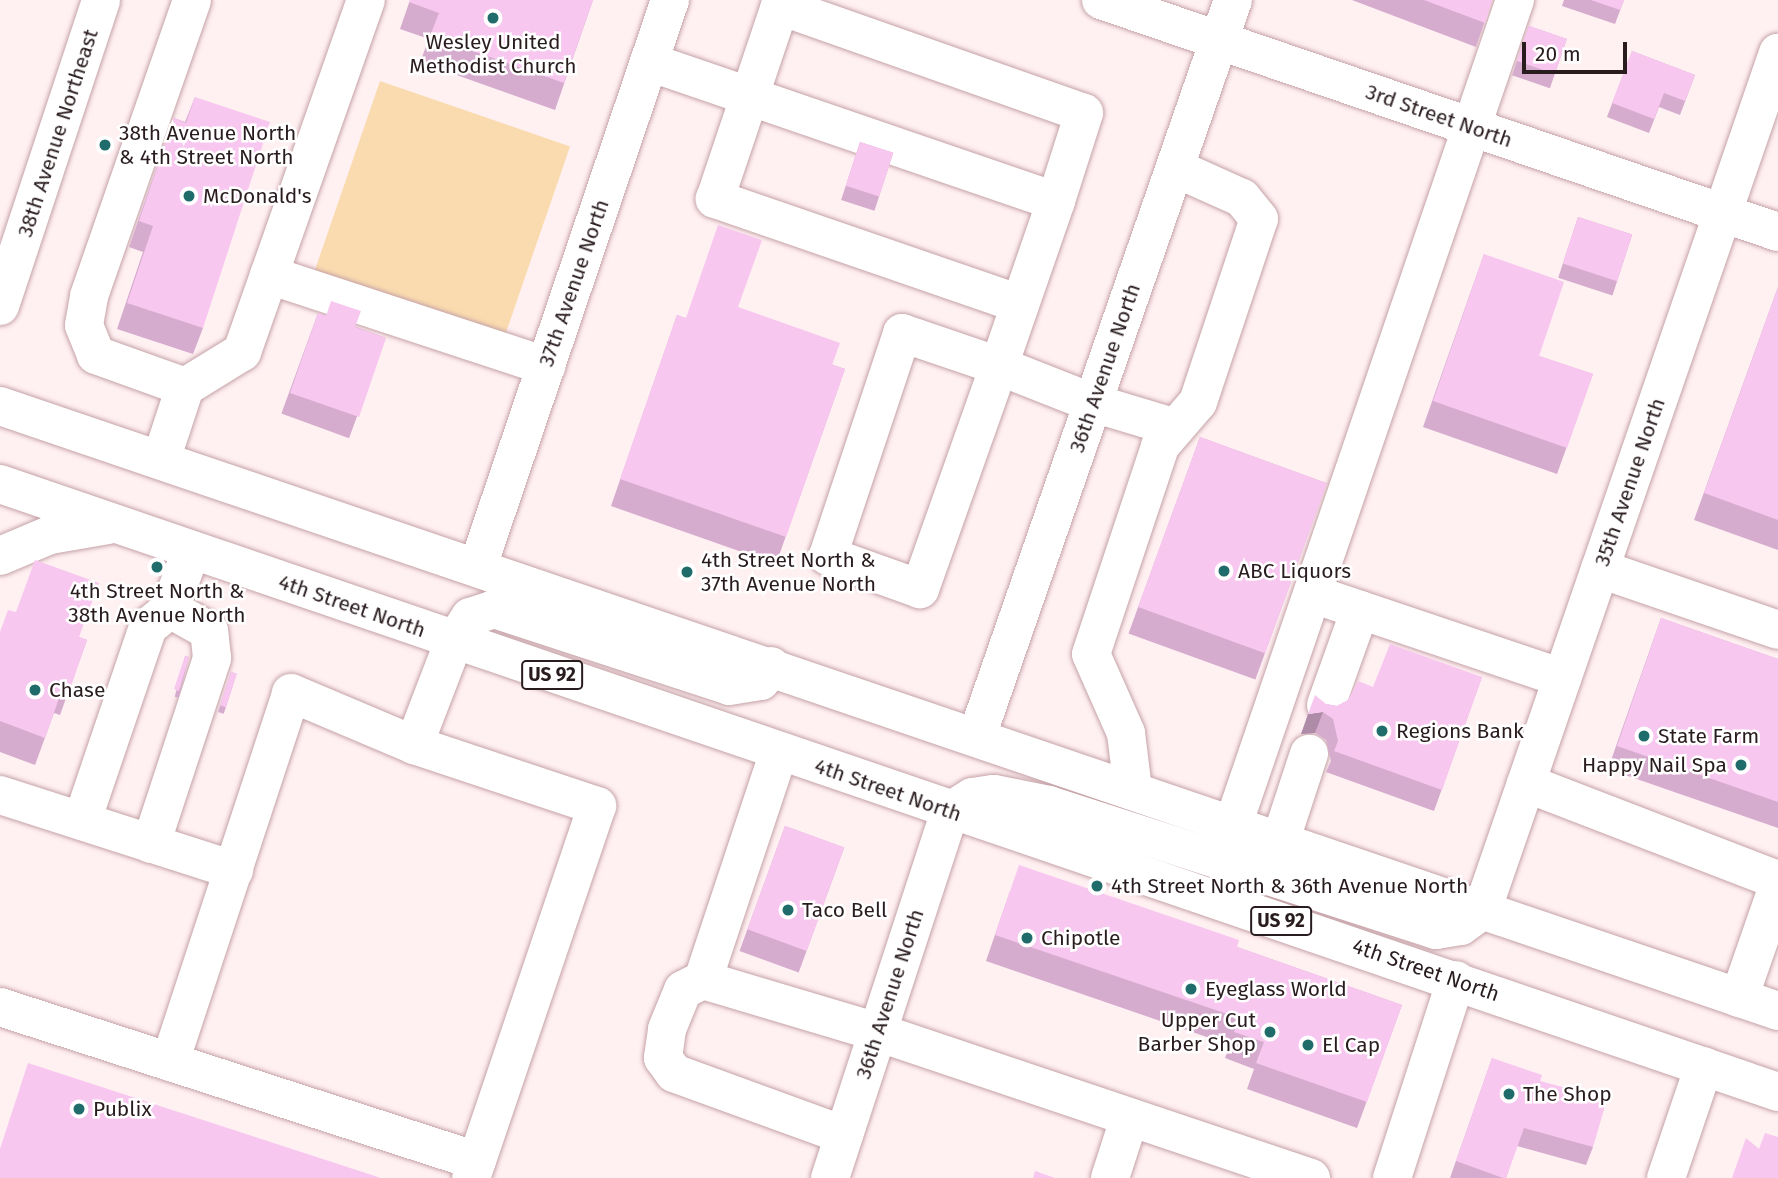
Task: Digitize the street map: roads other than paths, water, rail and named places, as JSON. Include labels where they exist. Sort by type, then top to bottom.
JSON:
[{"type":"main road","name":"38th Avenue Northeast","points":[[0,306],[101,0]]},
{"type":"main road","points":[[185,387],[96,355],[84,325],[89,296],[192,0]]},
{"type":"main road","points":[[161,460],[185,387],[242,352],[366,0]]},
{"type":"main road","name":"37th Avenue North","points":[[478,566],[670,0]]},
{"type":"main road","name":"3rd Street North","points":[[1101,0],[1778,232]]},
{"type":"main road","name":"36th Avenue North","points":[[977,736],[1233,0]]},
{"type":"main road","points":[[1233,825],[1474,128],[1515,0]]},
{"type":"main road","points":[[1020,304],[715,199],[780,6],[1084,113],[1056,201],[999,366],[920,589],[828,556],[902,333],[999,366],[1093,403],[1172,427]]},
{"type":"main road","name":"35th Avenue North","points":[[1482,911],[1778,53]]},
{"type":"main road","points":[[649,62],[1056,201]]},
{"type":"main road","points":[[1133,790],[1126,733],[1091,654],[1160,446],[1172,427],[1198,402],[1259,219],[1242,198],[1175,168]]},
{"type":"main road","points":[[269,275],[546,366]]},
{"type":"main road","points":[[0,406],[772,666],[1778,1011]]},
{"type":"main road","name":"4th Street North","points":[[0,484],[1778,1092]]},
{"type":"main road","points":[[0,556],[50,535],[113,524]]},
{"type":"main road","points":[[82,821],[148,627],[170,609],[191,551]]},
{"type":"main road","points":[[1600,569],[1778,630]]},
{"type":"main road","points":[[1313,594],[1562,678]]},
{"type":"main road","points":[[151,844],[212,659],[209,631],[170,609]]},
{"type":"main road","points":[[414,745],[453,641],[470,617],[494,609],[729,686],[761,681],[772,666]]},
{"type":"main road","points":[[1326,705],[1360,610]]},
{"type":"main road","points":[[0,1007],[170,1062],[474,1170],[597,806],[414,745],[291,693],[170,1062]]},
{"type":"main road","points":[[779,752],[703,979],[683,990],[667,1029],[663,1059],[674,1073],[844,1135]]},
{"type":"main road","points":[[1280,842],[1309,754]]},
{"type":"main road","points":[[1526,783],[1777,891],[1739,998]]},
{"type":"main road","points":[[950,811],[972,797],[994,794],[1049,804],[1436,930],[1461,926],[1482,911]]},
{"type":"main road","points":[[0,795],[233,870]]},
{"type":"main road","name":"36th Avenue North","points":[[830,1178],[950,811]]},
{"type":"main road","points":[[703,979],[877,1032],[1129,1119],[1311,1178]]},
{"type":"main road","points":[[1392,1178],[1456,980]]},
{"type":"main road","points":[[1666,1178],[1704,1066]]},
{"type":"main road","points":[[1110,1178],[1129,1119]]},
{"type":"place","name":"Wesley United Methodist Church","points":[[493,18]]},
{"type":"place","name":"38th Avenue North & 4th Street North","points":[[105,145]]},
{"type":"place","name":"McDonald's","points":[[189,196]]},
{"type":"place","name":"4th Street North & 38th Avenue North","points":[[157,567]]},
{"type":"place","name":"ABC Liquors","points":[[1224,571]]},
{"type":"place","name":"4th Street North & 37th Avenue North","points":[[687,572]]},
{"type":"place","name":"Chase","points":[[35,690]]},
{"type":"place","name":"Regions Bank","points":[[1382,731]]},
{"type":"place","name":"State Farm","points":[[1644,736]]},
{"type":"place","name":"Happy Nail Spa","points":[[1741,765]]},
{"type":"place","name":"4th Street North & 36th Avenue North","points":[[1097,886]]},
{"type":"place","name":"Taco Bell","points":[[788,910]]},
{"type":"place","name":"Chipotle","points":[[1027,938]]},
{"type":"place","name":"Eyeglass World","points":[[1191,989]]},
{"type":"place","name":"Upper Cut Barber Shop","points":[[1270,1032]]},
{"type":"place","name":"El Cap","points":[[1308,1045]]},
{"type":"place","name":"The Shop","points":[[1509,1094]]},
{"type":"place","name":"Publix","points":[[79,1109]]}]
